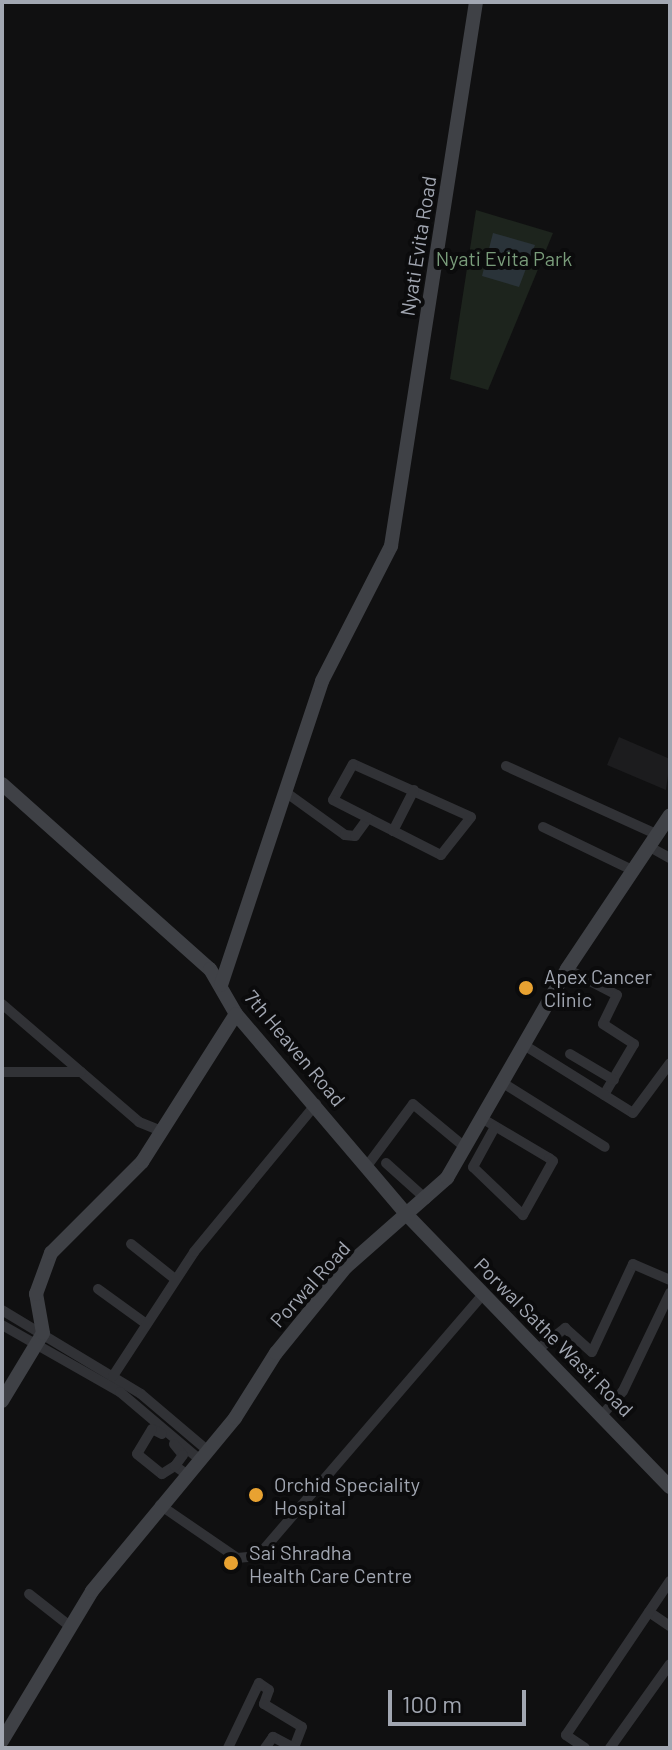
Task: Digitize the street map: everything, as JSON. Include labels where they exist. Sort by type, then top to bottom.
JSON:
[{"type":"street","name":"Nyati Evita Road","points":[[221,985],[322,681],[386,561],[399,496],[476,2]]},
{"type":"street","points":[[353,764],[414,790],[471,822],[446,855],[333,800],[353,764]]},
{"type":"street","points":[[506,766],[652,840],[670,858]]},
{"type":"street","name":"7th Heaven Road","points":[[2,784],[221,985],[236,1014],[316,1104],[408,1216]]},
{"type":"street","points":[[393,831],[414,790]]},
{"type":"street","points":[[284,791],[345,835],[355,836],[368,818]]},
{"type":"street","name":"Porwal Road","points":[[2,1741],[71,1627],[160,1505],[180,1470],[203,1454],[346,1267],[426,1199],[489,1123],[503,1083],[567,969],[670,815]]},
{"type":"street","points":[[543,827],[632,870]]},
{"type":"street","points":[[567,969],[617,996],[603,1024],[634,1045],[604,1095]]},
{"type":"street","points":[[2,1004],[139,1122],[161,1131]]},
{"type":"street","points":[[2,1401],[41,1339],[36,1294],[51,1253],[117,1194],[236,1014]]},
{"type":"street","points":[[524,1045],[633,1113],[670,1063]]},
{"type":"street","points":[[570,1054],[614,1080]]},
{"type":"street","points":[[2,1072],[81,1072]]},
{"type":"street","points":[[503,1083],[605,1147]]},
{"type":"street","points":[[113,1376],[175,1279],[316,1104]]},
{"type":"street","points":[[367,1166],[413,1104],[466,1148]]},
{"type":"street","points":[[489,1123],[553,1161],[523,1215],[473,1167],[489,1123]]},
{"type":"street","points":[[386,1163],[426,1199]]},
{"type":"street","name":"Porwal Sathe Wasti Road","points":[[408,1216],[482,1296],[603,1414],[670,1487]]},
{"type":"street","points":[[131,1244],[175,1279]]},
{"type":"street","points":[[537,1350],[565,1328],[592,1352],[633,1264],[670,1280]]},
{"type":"street","points":[[98,1289],[145,1323]]},
{"type":"street","points":[[603,1414],[623,1391],[670,1293]]},
{"type":"street","points":[[160,1505],[237,1558],[258,1556],[482,1296]]},
{"type":"street","points":[[2,1310],[203,1454]]},
{"type":"street","points":[[2,1325],[41,1339],[113,1376],[203,1454]]},
{"type":"street","points":[[156,1429],[182,1451],[180,1470],[162,1474],[135,1448],[156,1429]]},
{"type":"street","points":[[585,1748],[566,1735],[670,1581]]},
{"type":"street","points":[[29,1594],[71,1627]]},
{"type":"street","points":[[649,1612],[670,1626]]},
{"type":"street","points":[[610,1748],[670,1664]]},
{"type":"street","points":[[228,1748],[259,1683],[269,1690],[264,1704],[302,1727],[294,1748],[273,1737],[265,1748]]},
{"type":"street","points":[[299,1748],[308,1729]]},
{"type":"shaded area","points":[[493,233],[535,245],[519,287],[482,276]]},
{"type":"shaded area","points":[[619,737],[670,759],[666,790],[607,765]]},
{"type":"green space","name":"Nyati Evita Park","points":[[476,210],[553,233],[488,390],[450,379]]},
{"type":"place","name":"Apex Cancer Clinic","points":[[526,988]]},
{"type":"place","name":"Orchid Speciality Hospital","points":[[256,1495]]},
{"type":"place","name":"Sai Shradha Health Care Centre","points":[[231,1563]]}]
